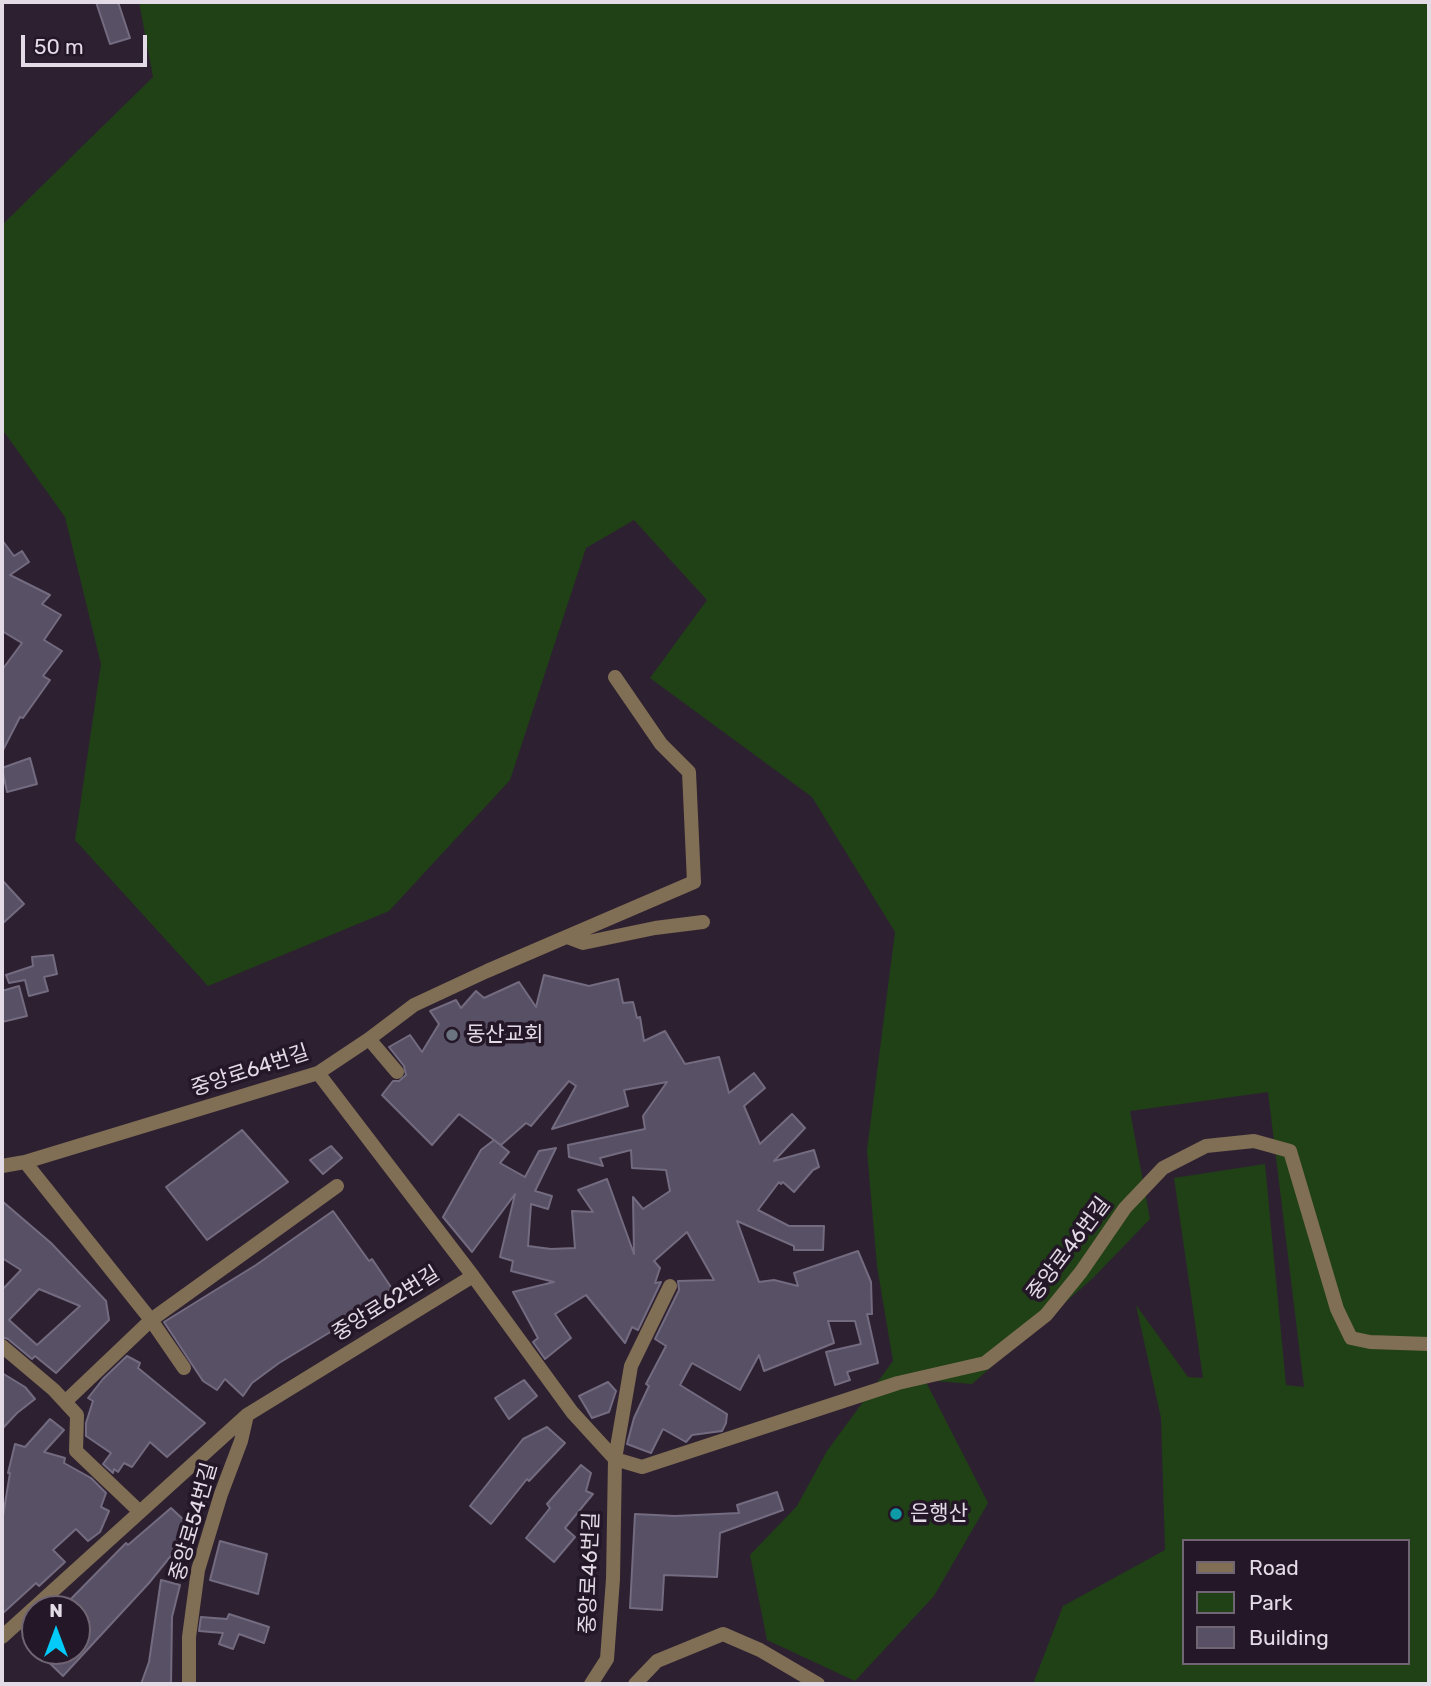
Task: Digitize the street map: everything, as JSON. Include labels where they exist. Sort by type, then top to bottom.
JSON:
[{"type":"street","name":"중앙로64번길","points":[[2,1166],[25,1162],[318,1073],[369,1040],[414,1005],[694,883],[689,772],[661,744],[615,677]]},
{"type":"street","name":"중앙로64번길","points":[[567,937],[583,943],[655,928],[703,922]]},
{"type":"street","points":[[369,1040],[397,1072]]},
{"type":"street","points":[[318,1073],[472,1276]]},
{"type":"street","name":"중앙로46번길","points":[[614,1459],[642,1467],[898,1383],[985,1363],[1046,1315],[1081,1272],[1125,1208],[1163,1168],[1206,1146],[1254,1141],[1290,1151],[1337,1309],[1351,1338],[1370,1342],[1429,1344]]},
{"type":"street","points":[[25,1162],[151,1320],[184,1368]]},
{"type":"street","points":[[66,1401],[151,1320],[337,1186]]},
{"type":"street","name":"중앙로62번길","points":[[2,1637],[247,1415],[472,1276],[572,1412],[614,1459]]},
{"type":"street","name":"중앙로46번길","points":[[591,1684],[607,1659],[613,1579],[614,1459],[631,1366],[670,1286]]},
{"type":"street","points":[[2,1346],[66,1401],[77,1415],[76,1451],[139,1511]]},
{"type":"street","name":"중앙로54번길","points":[[189,1684],[189,1637],[198,1570],[221,1494],[241,1441],[247,1415]]},
{"type":"street","points":[[635,1684],[657,1661],[723,1634],[760,1650],[818,1684]]},
{"type":"green space","points":[[139,2],[1429,2],[1429,1684],[1033,1684],[1063,1606],[1165,1550],[1161,1418],[1136,1305],[1188,1377],[1203,1378],[1174,1178],[1265,1164],[1286,1385],[1304,1387],[1268,1092],[1130,1111],[1150,1219],[1093,1278],[972,1384],[925,1380],[988,1503],[934,1596],[855,1681],[767,1640],[750,1555],[797,1506],[827,1451],[893,1361],[877,1266],[867,1150],[895,932],[812,797],[650,678],[707,600],[634,520],[586,548],[510,780],[389,911],[208,986],[75,840],[101,664],[65,517],[2,429],[2,225],[153,77]]},
{"type":"building","points":[[96,2],[118,2],[130,38],[110,44]]},
{"type":"building","points":[[2,540],[14,556],[22,551],[29,562],[10,575],[50,595],[42,604],[61,615],[44,640],[62,651],[43,676],[50,680],[23,718],[20,717],[2,752],[2,670],[22,643],[2,631]]},
{"type":"building","points":[[30,758],[37,784],[7,792],[2,768]]},
{"type":"building","points":[[2,880],[24,904],[2,924]]},
{"type":"building","points":[[53,955],[57,974],[44,977],[48,991],[29,996],[25,980],[9,983],[6,975],[33,966],[32,957]]},
{"type":"building","points":[[544,975],[589,986],[618,979],[623,1003],[633,1002],[637,1018],[640,1017],[644,1041],[665,1031],[685,1064],[719,1057],[729,1093],[754,1073],[765,1088],[744,1106],[760,1144],[792,1114],[805,1128],[774,1161],[814,1150],[819,1167],[813,1170],[794,1192],[783,1182],[779,1182],[758,1210],[789,1226],[824,1226],[823,1250],[794,1250],[794,1246],[737,1221],[759,1282],[774,1280],[798,1286],[794,1273],[858,1251],[871,1282],[872,1314],[867,1314],[878,1363],[847,1372],[850,1380],[835,1385],[826,1352],[861,1344],[855,1321],[828,1321],[834,1343],[764,1371],[759,1355],[740,1390],[692,1363],[680,1385],[727,1414],[722,1431],[692,1435],[686,1442],[663,1429],[651,1453],[627,1444],[634,1418],[649,1386],[646,1384],[666,1346],[655,1339],[679,1290],[678,1281],[714,1280],[687,1232],[654,1261],[660,1268],[655,1283],[661,1282],[638,1330],[632,1327],[625,1343],[586,1295],[555,1314],[571,1338],[545,1359],[533,1342],[538,1338],[513,1292],[554,1282],[511,1271],[513,1261],[500,1257],[515,1194],[472,1252],[443,1217],[481,1150],[494,1140],[459,1114],[432,1145],[382,1095],[393,1081],[399,1081],[406,1075],[404,1066],[389,1047],[410,1035],[422,1052],[439,1024],[430,1011],[456,1000],[461,1008],[476,991],[484,998],[519,982],[536,1007]],"holes":[[[569,1081],[576,1086],[552,1129],[628,1106],[624,1090],[667,1082],[643,1116],[645,1129],[568,1145],[569,1157],[603,1166],[600,1158],[631,1150],[632,1168],[666,1170],[670,1191],[643,1209],[633,1197],[634,1254],[607,1179],[578,1190],[593,1212],[572,1211],[575,1248],[528,1246],[531,1204],[548,1209],[552,1196],[535,1191],[556,1148],[539,1151],[525,1177],[500,1163],[509,1152],[494,1140],[501,1145],[526,1123],[531,1126]]]},
{"type":"building","points":[[19,986],[27,1016],[2,1022],[2,991]]},
{"type":"building","points":[[242,1130],[288,1182],[207,1240],[166,1187]]},
{"type":"building","points":[[331,1146],[342,1158],[323,1174],[310,1160]]},
{"type":"building","points":[[2,1201],[51,1243],[106,1301],[109,1320],[56,1373],[35,1356],[32,1359],[2,1337],[2,1290],[21,1270],[2,1258]],"holes":[[[39,1289],[80,1306],[37,1345],[9,1320]]]},
{"type":"building","points":[[333,1211],[369,1261],[372,1259],[395,1293],[279,1363],[252,1383],[243,1396],[225,1379],[217,1390],[203,1381],[164,1322],[256,1265]]},
{"type":"building","points":[[127,1356],[140,1363],[138,1368],[205,1423],[167,1457],[150,1442],[132,1467],[124,1463],[118,1472],[114,1469],[113,1473],[103,1464],[111,1453],[86,1436],[86,1423],[93,1401],[88,1398]]},
{"type":"building","points":[[2,1373],[25,1387],[35,1399],[2,1429]]},
{"type":"building","points":[[524,1380],[537,1396],[509,1419],[495,1398]]},
{"type":"building","points":[[608,1382],[616,1391],[609,1412],[592,1418],[579,1396]]},
{"type":"building","points":[[50,1419],[64,1430],[44,1452],[65,1458],[64,1463],[91,1478],[106,1493],[101,1507],[109,1511],[100,1532],[88,1541],[76,1529],[53,1550],[65,1562],[39,1586],[36,1583],[21,1595],[2,1614],[2,1522],[8,1473],[15,1444],[25,1447]]},
{"type":"building","points":[[547,1427],[565,1443],[529,1481],[527,1479],[491,1524],[470,1506],[523,1439]]},
{"type":"building","points":[[581,1465],[591,1473],[586,1491],[593,1494],[565,1528],[575,1537],[554,1562],[526,1538],[550,1508],[547,1504]]},
{"type":"building","points":[[200,1481],[213,1485],[204,1504],[192,1497]]},
{"type":"building","points":[[777,1492],[783,1510],[720,1533],[717,1577],[664,1575],[662,1610],[630,1608],[635,1514],[675,1516],[739,1513],[737,1505]]},
{"type":"building","points":[[171,1508],[187,1523],[182,1542],[149,1583],[91,1646],[91,1595],[75,1595],[126,1543],[128,1545]]},
{"type":"building","points":[[220,1541],[267,1554],[258,1594],[210,1580]]},
{"type":"building","points":[[161,1580],[180,1585],[172,1617],[171,1684],[141,1684],[149,1662]]},
{"type":"building","points":[[229,1614],[269,1627],[264,1643],[239,1634],[233,1649],[219,1644],[223,1633],[199,1631],[201,1617],[227,1619]]},
{"type":"building","points":[[52,1665],[73,1665],[63,1676]]},
{"type":"place","name":"동산교회","points":[[452,1035]]},
{"type":"place","name":"은행산","points":[[896,1514]]}]
